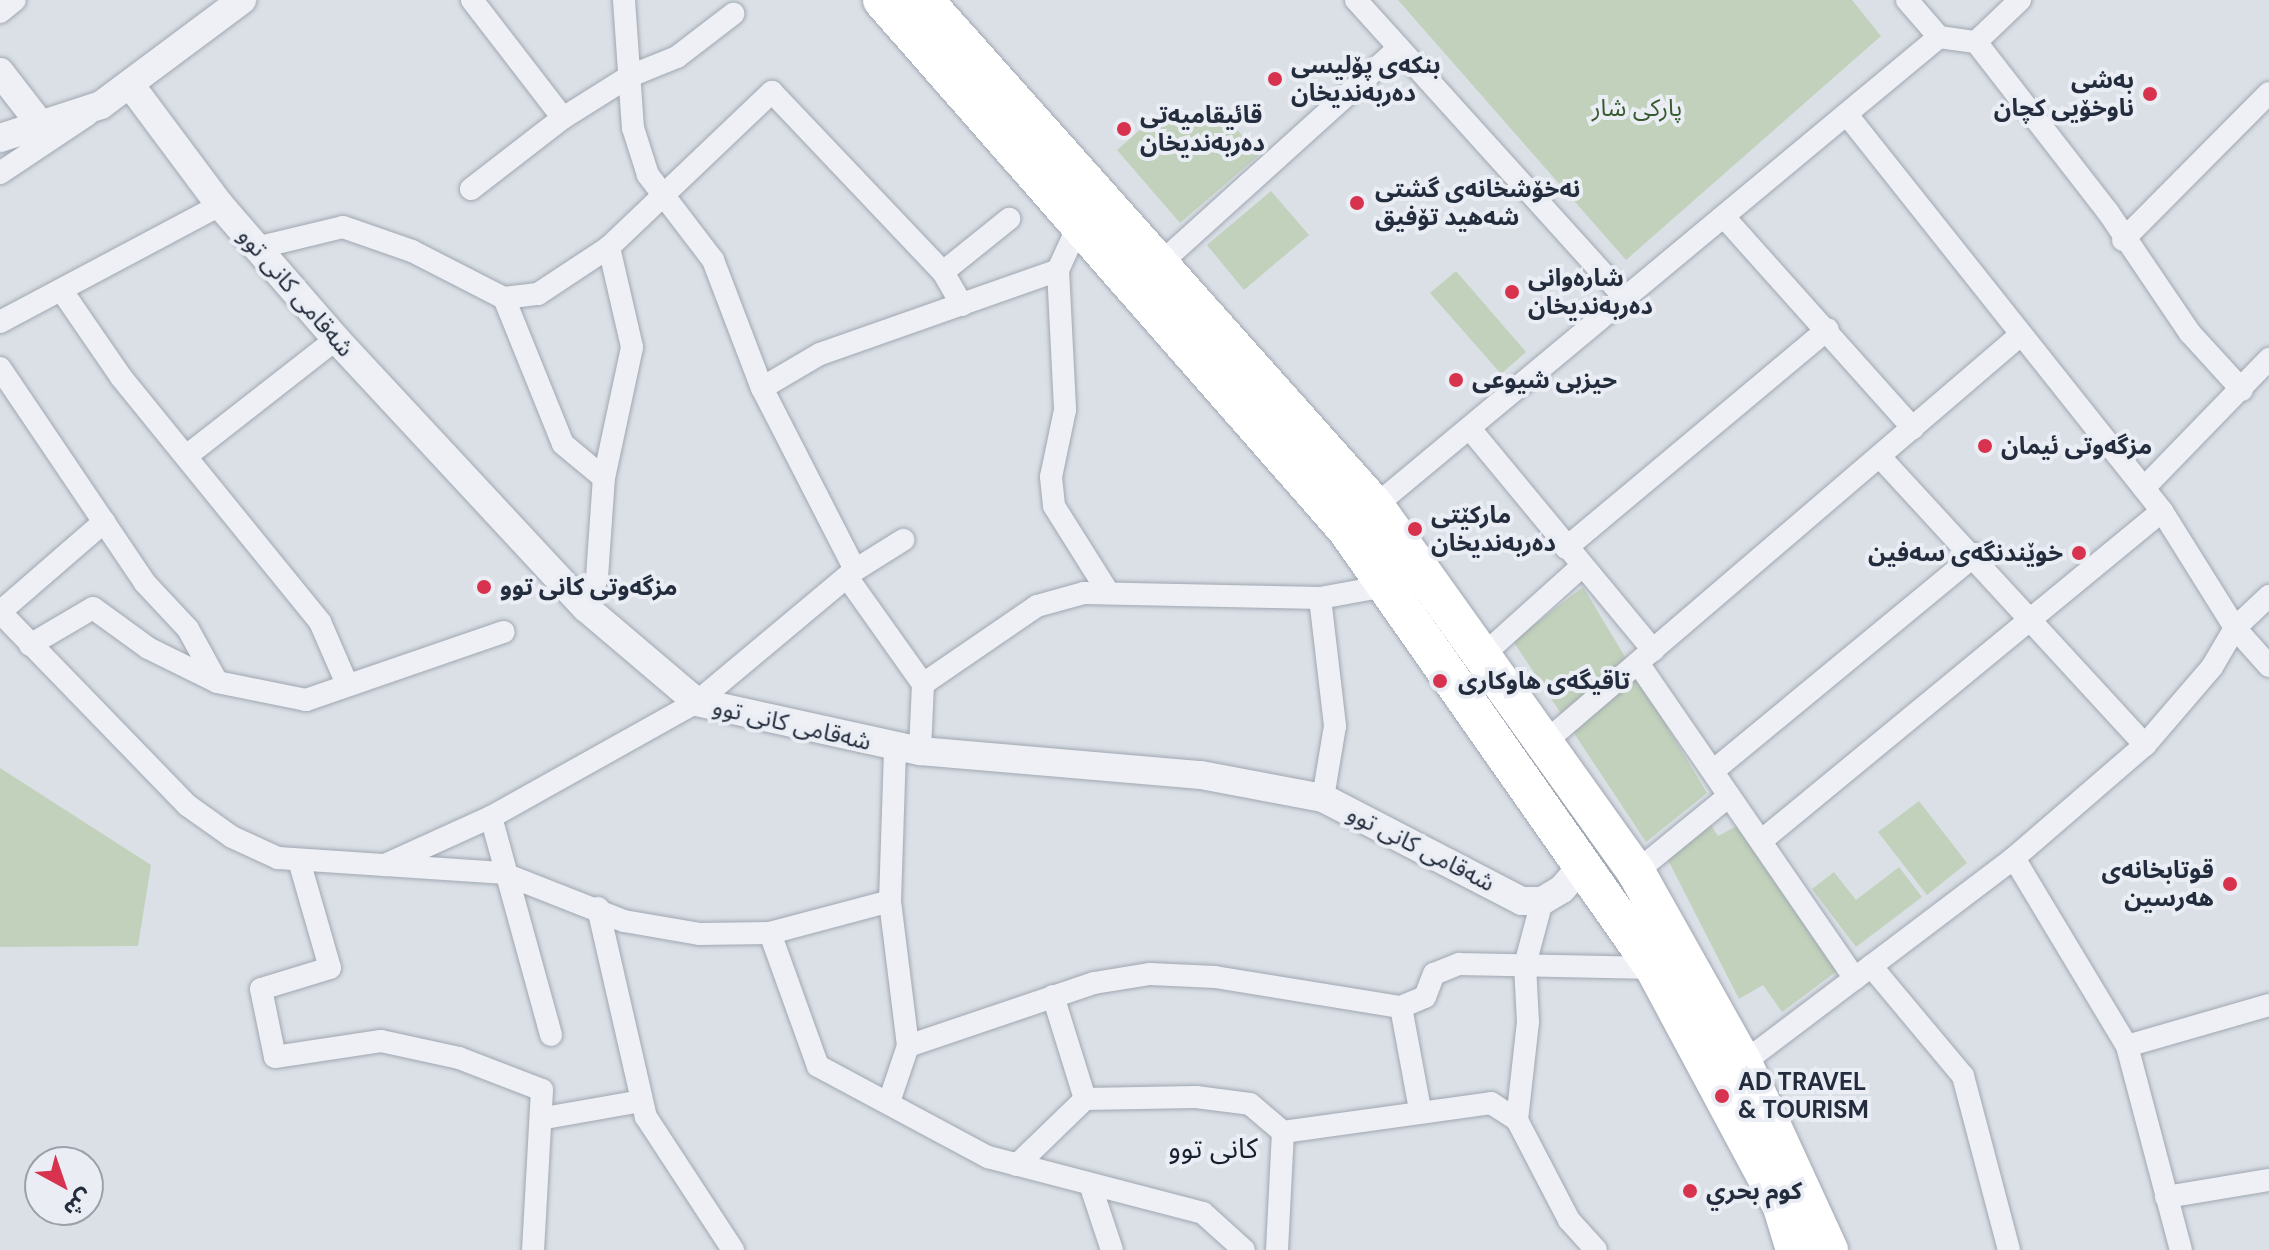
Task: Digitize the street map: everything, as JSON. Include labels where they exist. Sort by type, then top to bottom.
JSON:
[{"type":"highway","points":[[882,0],[1346,529],[1584,864],[1654,968],[1782,1207],[1795,1250]]},
{"type":"highway","points":[[924,0],[1163,261],[1375,506],[1636,872],[1743,1063],[1829,1250]]},
{"type":"street","points":[[0,12],[15,0]]},
{"type":"street","points":[[0,173],[132,87],[242,0]]},
{"type":"street","points":[[472,0],[563,118]]},
{"type":"street","points":[[624,0],[633,128],[660,195],[713,260],[762,388],[851,574],[923,684]]},
{"type":"street","points":[[1356,0],[1626,299]]},
{"type":"street","points":[[1907,0],[1939,37],[1976,42],[2190,333],[2242,390]]},
{"type":"street","points":[[1976,42],[2020,0]]},
{"type":"street","points":[[471,189],[563,118],[630,76],[677,57],[733,14]]},
{"type":"street","points":[[1346,529],[1471,430],[1939,37]]},
{"type":"street","points":[[1163,261],[1399,48]]},
{"type":"street","points":[[0,72],[41,125]]},
{"type":"street","name":"شەقامی کانی توو","points":[[132,87],[220,205],[336,339],[586,608],[697,702],[908,749],[1201,775],[1323,798],[1522,901],[1542,901]]},
{"type":"street","points":[[256,248],[343,227],[412,251],[504,298],[538,294],[609,247],[660,195],[772,92],[943,272],[962,305]]},
{"type":"street","points":[[2123,240],[2269,93]]},
{"type":"street","points":[[0,138],[101,105]]},
{"type":"street","points":[[1848,116],[2018,337],[2162,511],[2235,628],[2269,666]]},
{"type":"street","points":[[0,322],[220,205]]},
{"type":"street","points":[[1725,218],[1828,329],[1913,428]]},
{"type":"street","points":[[943,272],[1009,219]]},
{"type":"street","points":[[1079,224],[1058,270],[1065,410],[1051,477],[1054,506],[1108,592]]},
{"type":"street","points":[[586,608],[597,577],[604,478],[632,347],[609,247]]},
{"type":"street","points":[[762,388],[820,354],[1058,270]]},
{"type":"street","points":[[62,291],[121,377],[189,454],[320,622],[347,684]]},
{"type":"street","points":[[504,298],[563,444],[604,478]]},
{"type":"street","points":[[1566,548],[1828,329]]},
{"type":"street","points":[[1544,743],[1881,458],[2018,337]]},
{"type":"street","points":[[189,454],[336,339]]},
{"type":"street","points":[[2144,488],[2269,359]]},
{"type":"street","points":[[0,368],[145,583],[188,629],[217,682]]},
{"type":"street","points":[[1471,430],[1582,566],[1645,656],[1713,771],[1761,841],[1863,972],[1963,1076],[2009,1250]]},
{"type":"street","points":[[1881,458],[1976,554],[2028,623],[2145,745]]},
{"type":"street","points":[[1761,841],[2162,511]]},
{"type":"street","points":[[104,522],[0,612],[208,822],[300,864],[502,873],[654,929],[770,933],[890,901]]},
{"type":"street","points":[[383,866],[491,817],[697,702],[851,574],[903,540]]},
{"type":"street","points":[[1713,771],[1976,554]]},
{"type":"street","points":[[1482,656],[1582,566]]},
{"type":"street","points":[[889,1102],[908,1046],[890,901],[908,749],[923,684],[1037,606],[1108,592],[1320,598],[1386,586]]},
{"type":"street","points":[[1743,1063],[2014,858],[2145,745],[2212,667],[2235,628],[2269,596]]},
{"type":"street","points":[[1320,598],[1335,726],[1323,798]]},
{"type":"street","points":[[30,645],[93,608],[148,648],[217,682],[306,700],[504,632]]},
{"type":"street","points":[[1636,872],[1729,796]]},
{"type":"street","points":[[491,817],[502,873],[551,1035]]},
{"type":"street","points":[[2014,858],[2127,1046],[2181,1250]]},
{"type":"street","points":[[300,864],[330,968],[261,989],[275,1057],[381,1041],[459,1058],[542,1090],[545,1118],[533,1250]]},
{"type":"street","points":[[1517,1120],[1528,1022],[1525,965],[1542,901],[1584,864]]},
{"type":"street","points":[[598,908],[641,1101],[678,1173],[733,1250]]},
{"type":"street","points":[[770,933],[818,1066],[988,1157],[1091,1187],[1203,1213],[1244,1250]]},
{"type":"street","points":[[908,1046],[1053,996],[1150,974],[1215,977],[1401,1007],[1425,997],[1434,974],[1459,964],[1654,968]]},
{"type":"street","points":[[1053,996],[1085,1099]]},
{"type":"street","points":[[2127,1046],[2269,1005]]},
{"type":"street","points":[[1401,1007],[1420,1110]]},
{"type":"street","points":[[1017,1165],[1085,1099],[1196,1097],[1250,1104],[1283,1132],[1420,1110],[1491,1103],[1517,1120],[1569,1220],[1596,1250]]},
{"type":"street","points":[[545,1118],[641,1101]]},
{"type":"street","points":[[1277,1250],[1283,1132]]},
{"type":"street","points":[[2166,1197],[2269,1180]]},
{"type":"street","points":[[1091,1187],[1112,1250]]},
{"type":"green space","name":"پاركى شار","points":[[1398,0],[1852,0],[1881,36],[1626,260]]},
{"type":"green space","points":[[1214,103],[1259,155],[1180,223],[1117,150],[1166,107],[1184,128]]},
{"type":"green space","points":[[1271,191],[1309,235],[1244,290],[1207,245]]},
{"type":"green space","points":[[1456,271],[1526,352],[1501,374],[1430,293]]},
{"type":"green space","points":[[1583,587],[1707,793],[1646,842],[1513,641]]},
{"type":"green space","points":[[0,768],[151,865],[138,946],[0,947]]},
{"type":"green space","points":[[1919,801],[1967,863],[1927,895],[1878,832]]},
{"type":"green space","points":[[1711,825],[1718,836],[1737,826],[1837,971],[1782,1012],[1763,985],[1739,999],[1667,858]]},
{"type":"green space","points":[[1899,867],[1922,897],[1856,947],[1812,889],[1834,872],[1856,900]]},
{"type":"place","name":"بنکەی پۆلیسی دەربەندیخان","points":[[1275,79]]},
{"type":"place","name":"بەشی ناوخۆیی کچان","points":[[2150,94]]},
{"type":"place","name":"قائیقامیەتی دەربەندیخان","points":[[1124,129]]},
{"type":"place","name":"نەخۆشخانەی گشتی شەهید تۆفیق","points":[[1357,203]]},
{"type":"place","name":"شارەوانی دەربەندیخان","points":[[1512,292]]},
{"type":"place","name":"حیزبی شیوعی","points":[[1456,380]]},
{"type":"place","name":"مزگەوتی ئیمان","points":[[1985,446]]},
{"type":"place","name":"مارکێتی دەربەندیخان","points":[[1415,529]]},
{"type":"place","name":"خوێندنگەی سەفین","points":[[2079,553]]},
{"type":"place","name":"مزگەوتی کانی توو","points":[[484,587]]},
{"type":"place","name":"تاقیگەی هاوکاری","points":[[1440,681]]},
{"type":"place","name":"قوتابخانەی هەرسین","points":[[2230,884]]},
{"type":"place","name":"AD TRAVEL & TOURISM","points":[[1722,1096]]},
{"type":"place","name":"کوم بحري","points":[[1690,1191]]},
{"type":"district","name":"کانی توو","points":[[1213,1149]]}]
